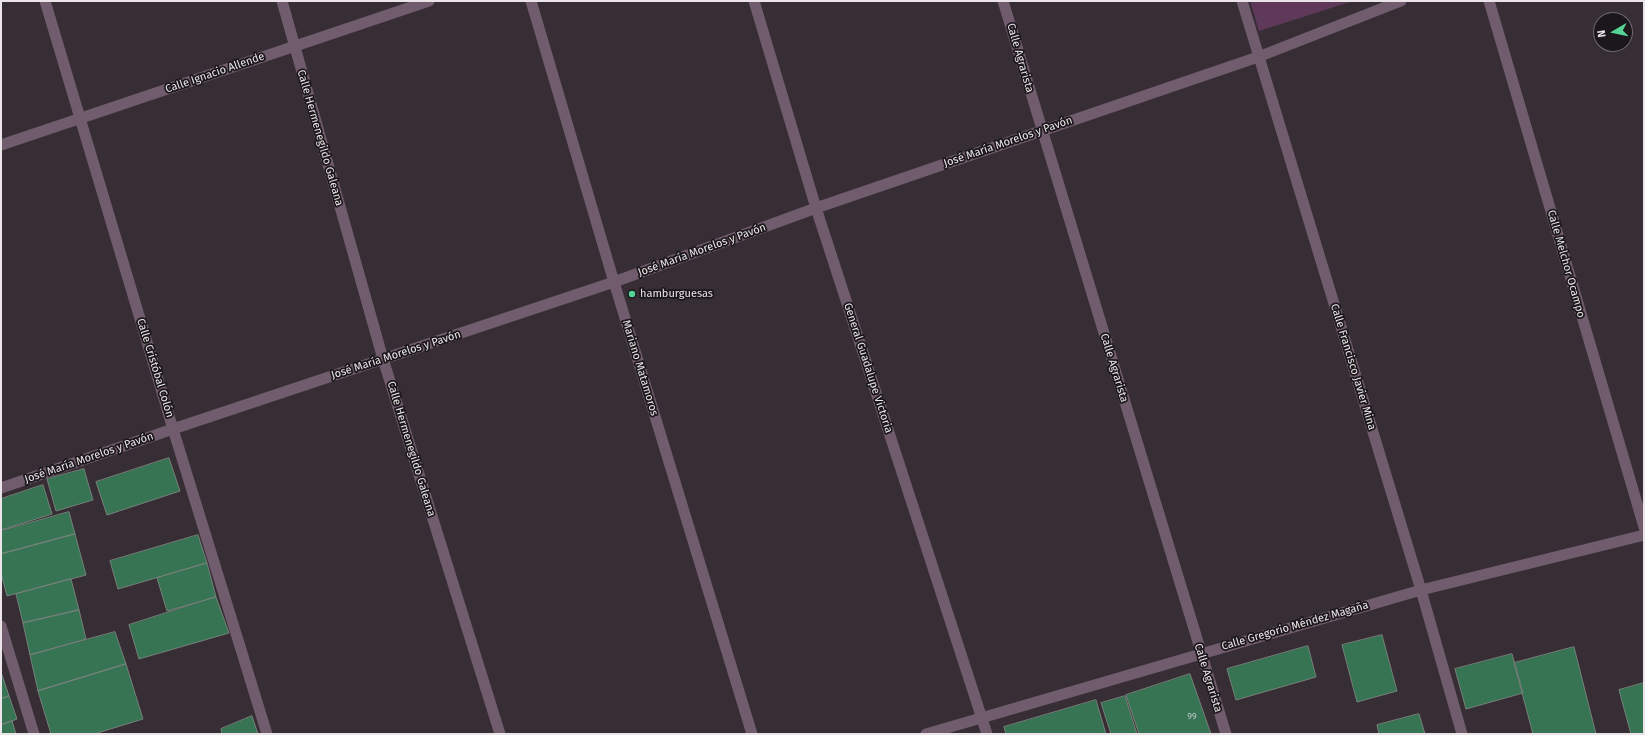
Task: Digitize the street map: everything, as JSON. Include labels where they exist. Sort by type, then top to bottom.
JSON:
[{"type":"street","name":"Calle Cristóbal Colón","points":[[45,1],[173,428],[267,734]]},
{"type":"street","name":"Calle Hermenegildo Galeana","points":[[282,1],[383,359],[500,734]]},
{"type":"street","name":"Calle Ignacio Allende","points":[[1,145],[429,1]]},
{"type":"street","name":"Mariano Matamoros","points":[[531,1],[614,282],[752,734]]},
{"type":"street","name":"General Guadalupe Victoria","points":[[754,1],[816,208],[987,734]]},
{"type":"street","name":"Calle Agrarista","points":[[1004,1],[1200,653],[1226,734]]},
{"type":"street","name":"Calle Francisco Javier Mina","points":[[1242,1],[1462,734]]},
{"type":"street","name":"José María Morelos y Pavón","points":[[1,488],[173,428],[614,282],[816,208],[1258,57],[1400,1]]},
{"type":"street","name":"Calle Melchor Ocampo","points":[[1489,1],[1644,527]]},
{"type":"street","name":"Calle Gregorio Méndez Magaña","points":[[926,734],[1420,590],[1644,535]]},
{"type":"street","points":[[1,626],[34,734]]},
{"type":"shaded area","points":[[1250,1],[1353,1],[1259,31]]},
{"type":"building","points":[[169,458],[180,491],[107,515],[96,482]]},
{"type":"building","points":[[84,469],[93,500],[56,511],[47,479]]},
{"type":"building","points":[[43,485],[52,514],[1,530],[1,499]]},
{"type":"building","points":[[69,512],[75,534],[1,554],[1,531]]},
{"type":"building","points":[[75,534],[86,575],[7,596],[1,573],[1,554]]},
{"type":"building","points":[[198,535],[207,563],[118,589],[110,561]]},
{"type":"building","points":[[207,563],[216,597],[167,611],[157,578]]},
{"type":"building","points":[[71,579],[79,610],[23,623],[16,594]]},
{"type":"building","points":[[216,597],[229,633],[139,659],[129,625]]},
{"type":"building","points":[[79,610],[86,639],[30,655],[23,623]]},
{"type":"building","points":[[115,632],[126,664],[38,691],[30,655]]},
{"type":"building","points":[[1382,635],[1397,691],[1357,702],[1342,645]]},
{"type":"building","points":[[1308,646],[1316,677],[1236,700],[1227,669]]},
{"type":"building","points":[[1574,647],[1596,734],[1533,734],[1514,663]]},
{"type":"building","points":[[1512,654],[1523,693],[1466,709],[1455,669]]},
{"type":"building","points":[[126,664],[143,719],[94,734],[51,734],[38,691]]},
{"type":"building","points":[[1,672],[9,696],[1,699]]},
{"type":"building","points":[[1190,674],[1211,734],[1139,734],[1126,695]]},
{"type":"building","points":[[1644,683],[1644,734],[1631,734],[1619,690]]},
{"type":"building","points":[[9,696],[17,719],[1,725],[1,699]]},
{"type":"building","points":[[1125,696],[1137,734],[1111,734],[1101,703]]},
{"type":"building","points":[[1096,700],[1106,734],[1006,734],[1004,727]]},
{"type":"building","points":[[1419,714],[1425,734],[1379,734],[1377,725]]},
{"type":"building","points":[[252,716],[258,734],[222,734],[221,729]]},
{"type":"building","points":[[12,721],[16,734],[1,734],[1,725]]},
{"type":"place","name":"hamburguesas","points":[[632,294]]}]
